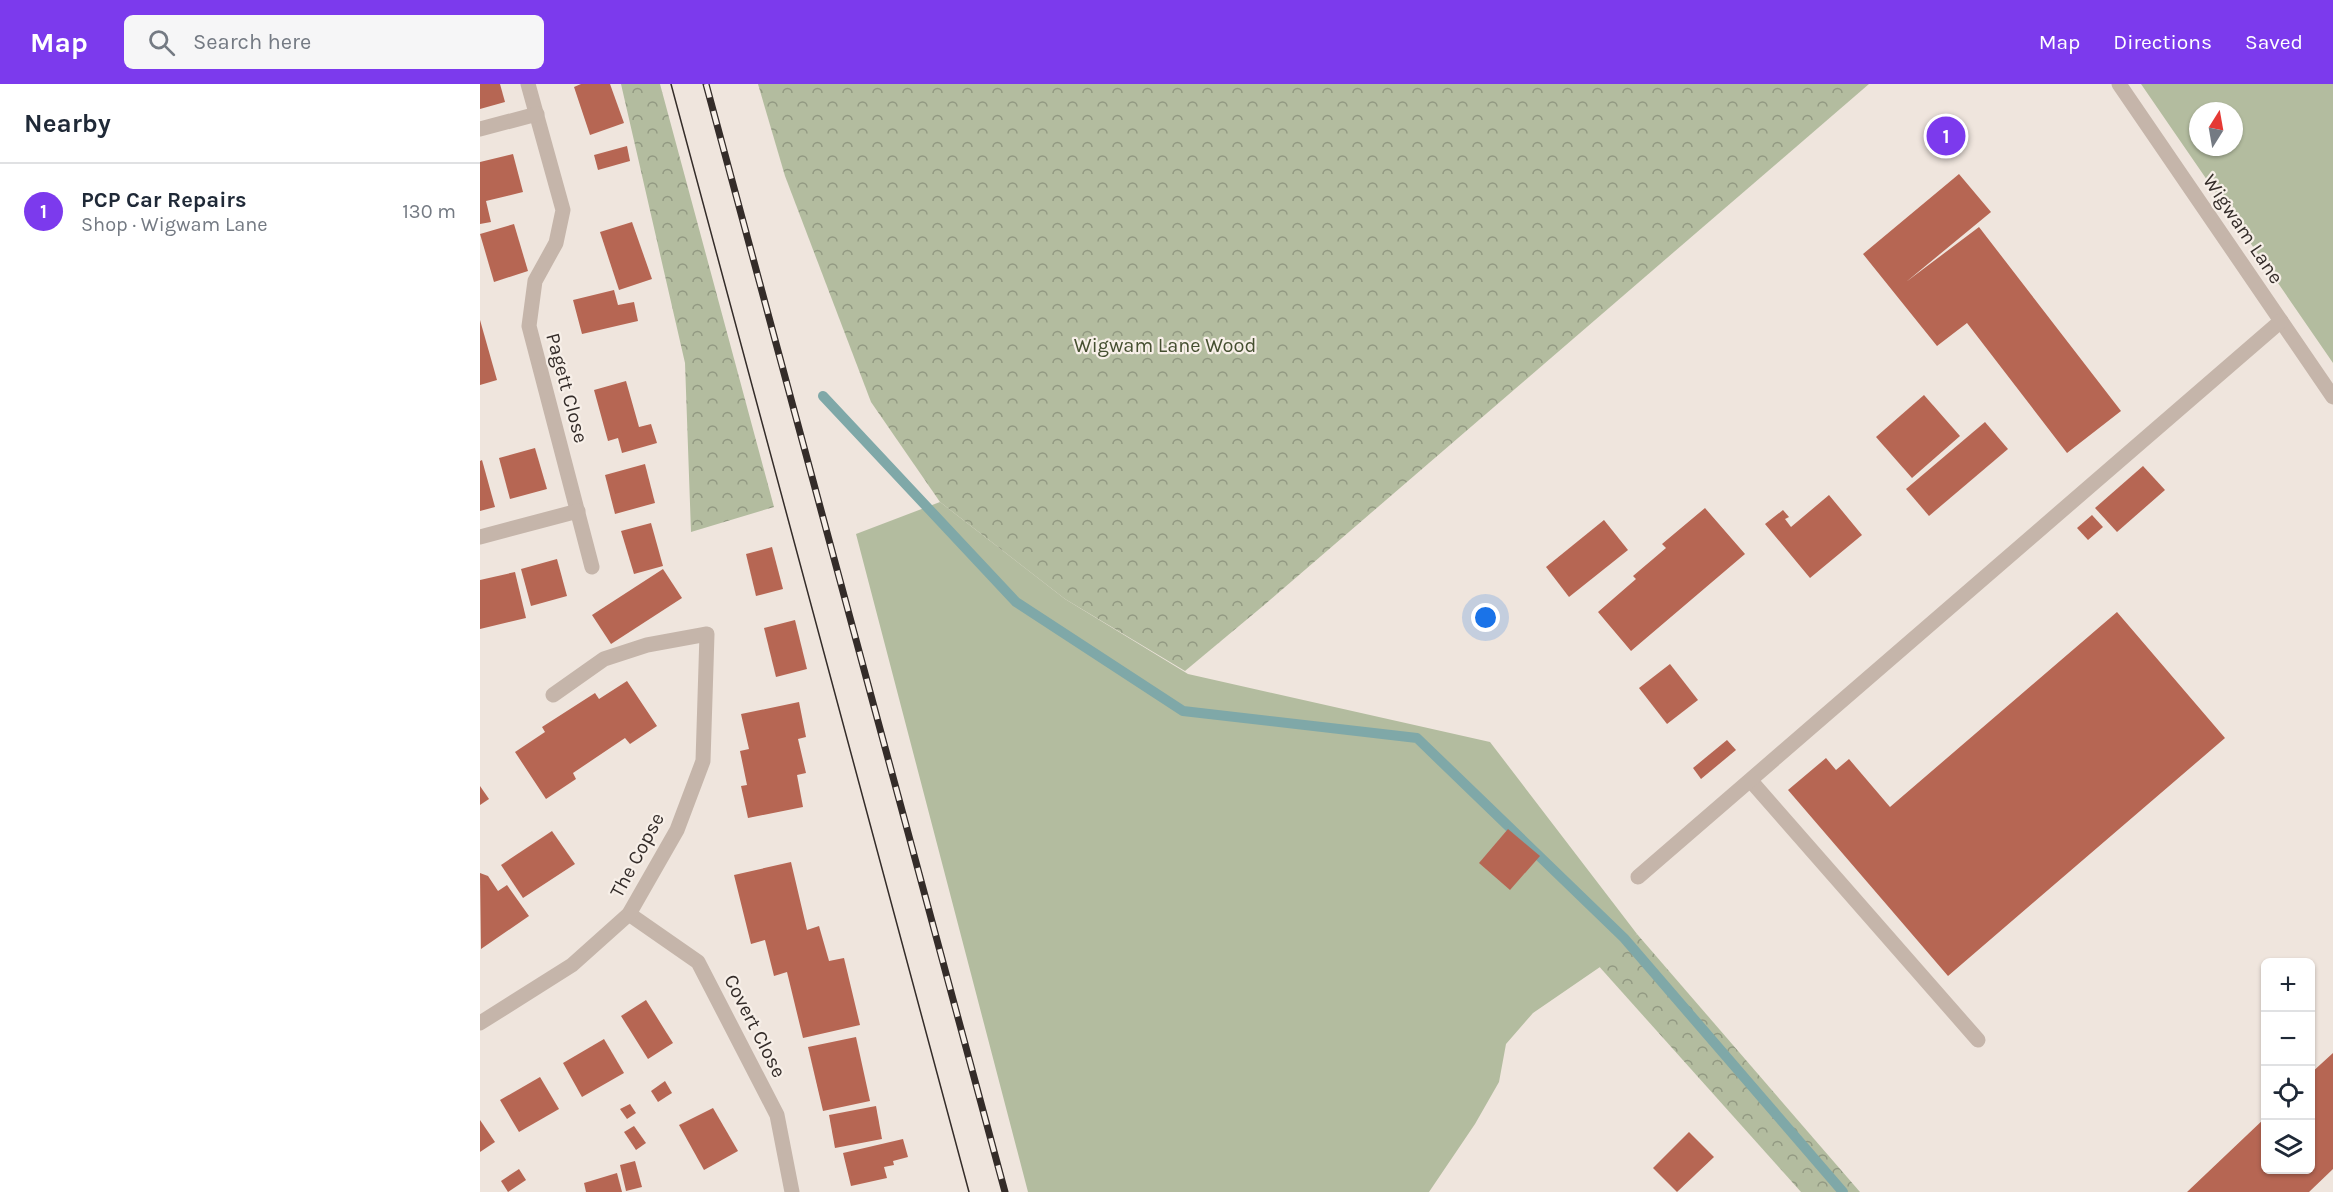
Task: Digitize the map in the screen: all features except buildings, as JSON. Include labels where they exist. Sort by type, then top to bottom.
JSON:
[{"type":"street","name":"Pagett Close","points":[[528,84],[563,210],[556,243],[535,281],[529,326],[592,567]]},
{"type":"street","name":"Wigwam Lane","points":[[2119,84],[2333,397]]},
{"type":"street","points":[[480,129],[537,114]]},
{"type":"street","points":[[1638,877],[2281,321]]},
{"type":"street","points":[[480,537],[578,511]]},
{"type":"street","name":"The Copse","points":[[482,1017],[572,965],[629,914],[677,830],[704,761],[707,634],[647,645],[604,659],[553,695]]},
{"type":"street","points":[[1751,781],[1978,1041]]},
{"type":"street","name":"Covert Close","points":[[629,914],[698,962],[777,1115],[792,1192]]},
{"type":"green space","points":[[621,84],[660,84],[774,507],[691,532],[685,363]]},
{"type":"green space","name":"Wigwam Lane Wood","points":[[758,84],[1869,84],[1185,671],[1065,599],[940,502],[871,402],[785,176]]},
{"type":"green space","points":[[2141,84],[2333,84],[2333,363],[2191,156],[2243,156],[2243,102],[2189,102],[2189,154]]},
{"type":"green space","points":[[940,502],[1065,599],[1188,674],[1490,742],[1637,934],[1600,967],[1533,1013],[1506,1044],[1499,1082],[1475,1124],[1429,1192],[1028,1192],[856,534]]},
{"type":"green space","points":[[1637,934],[1860,1192],[1801,1192],[1596,963]]},
{"type":"waterway","points":[[823,396],[1016,602],[1183,711],[1417,738],[1624,938],[1843,1192]]},
{"type":"tram line","points":[[671,84],[969,1192]]},
{"type":"railway","points":[[706,84],[1005,1192]]},
{"type":"place","name":"PCP Car Repairs","points":[[1946,136]]}]
